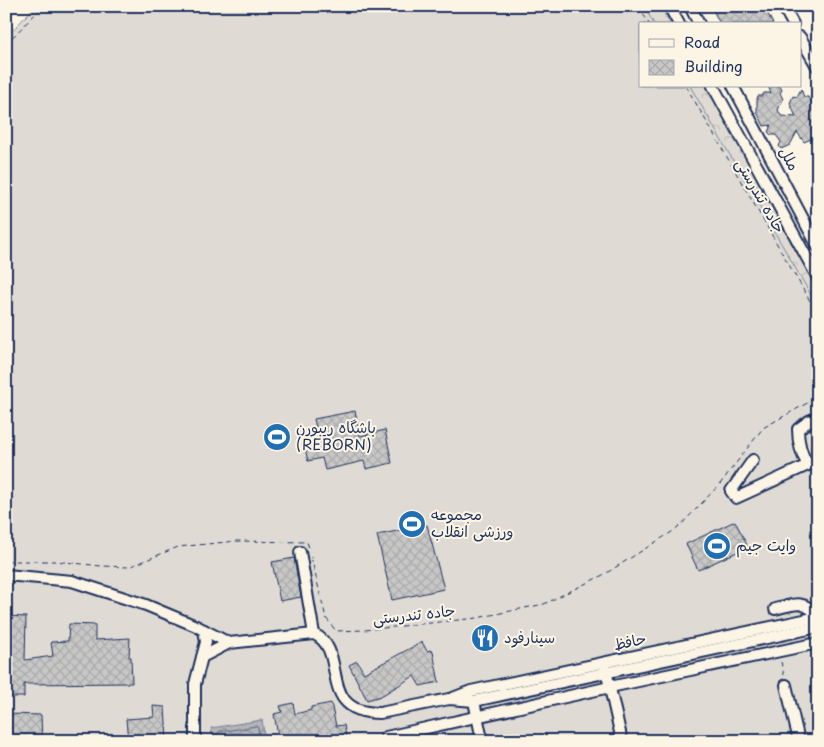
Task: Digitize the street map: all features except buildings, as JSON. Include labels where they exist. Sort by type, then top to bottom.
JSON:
[{"type":"street","points":[[669,6],[678,22]]},
{"type":"street","points":[[690,6],[699,22]]},
{"type":"street","points":[[783,6],[792,22]]},
{"type":"street","points":[[802,39],[814,53],[818,68]]},
{"type":"street","points":[[714,88],[818,278]]},
{"type":"street","name":"ملل","points":[[734,88],[818,246]]},
{"type":"street","points":[[808,465],[803,458],[798,440],[798,430],[809,420],[818,417]]},
{"type":"street","points":[[753,460],[731,492],[736,498],[818,459]]},
{"type":"street","points":[[300,552],[314,634]]},
{"type":"street","points":[[6,575],[72,581],[146,605],[229,643]]},
{"type":"street","points":[[775,609],[799,603],[816,611]]},
{"type":"street","name":"حافظ","points":[[449,699],[471,691],[608,669],[816,611]]},
{"type":"street","name":"حافظ","points":[[449,699],[474,701],[608,669],[818,627]]},
{"type":"street","points":[[194,741],[195,684],[206,642],[204,630]]},
{"type":"street","points":[[202,657],[229,643],[314,634],[322,638],[327,644],[336,683],[346,702],[355,709],[369,713],[380,713],[449,699]]},
{"type":"street","points":[[386,737],[613,686],[818,644]]},
{"type":"street","points":[[608,669],[629,741]]},
{"type":"street","points":[[786,685],[799,741]]},
{"type":"street","points":[[613,686],[622,741]]},
{"type":"street","points":[[474,701],[481,735],[479,741]]},
{"type":"path","points":[[6,44],[43,6]]},
{"type":"path","points":[[639,6],[648,22]]},
{"type":"path","name":"جاده تندرستی","points":[[687,88],[818,315]]},
{"type":"path","name":"جاده تندرستی","points":[[6,561],[55,561],[129,567],[178,548],[236,541],[308,542],[326,618],[336,631],[365,630],[487,616],[544,604],[605,574],[678,528],[720,484],[763,428],[818,397]]},
{"type":"green space","name":"مجموعه ورزشی انقلاب","points":[[35,6],[644,6],[653,22],[639,22],[639,88],[691,88],[818,307],[818,741],[6,741],[6,38]]},
{"type":"green space","points":[[523,6],[660,6],[669,22],[639,22],[639,88],[707,88],[818,287],[818,351]]},
{"type":"water","points":[[262,720],[265,741],[213,741],[211,728]]},
{"type":"place","name":"باشگاه ریبورن (REBORN)","points":[[277,437]]},
{"type":"place","name":"مجموعه ورزشی انقلاب","points":[[412,524]]},
{"type":"place","name":"وایت جیم","points":[[717,546]]},
{"type":"place","name":"سینارفود","points":[[485,638]]}]
